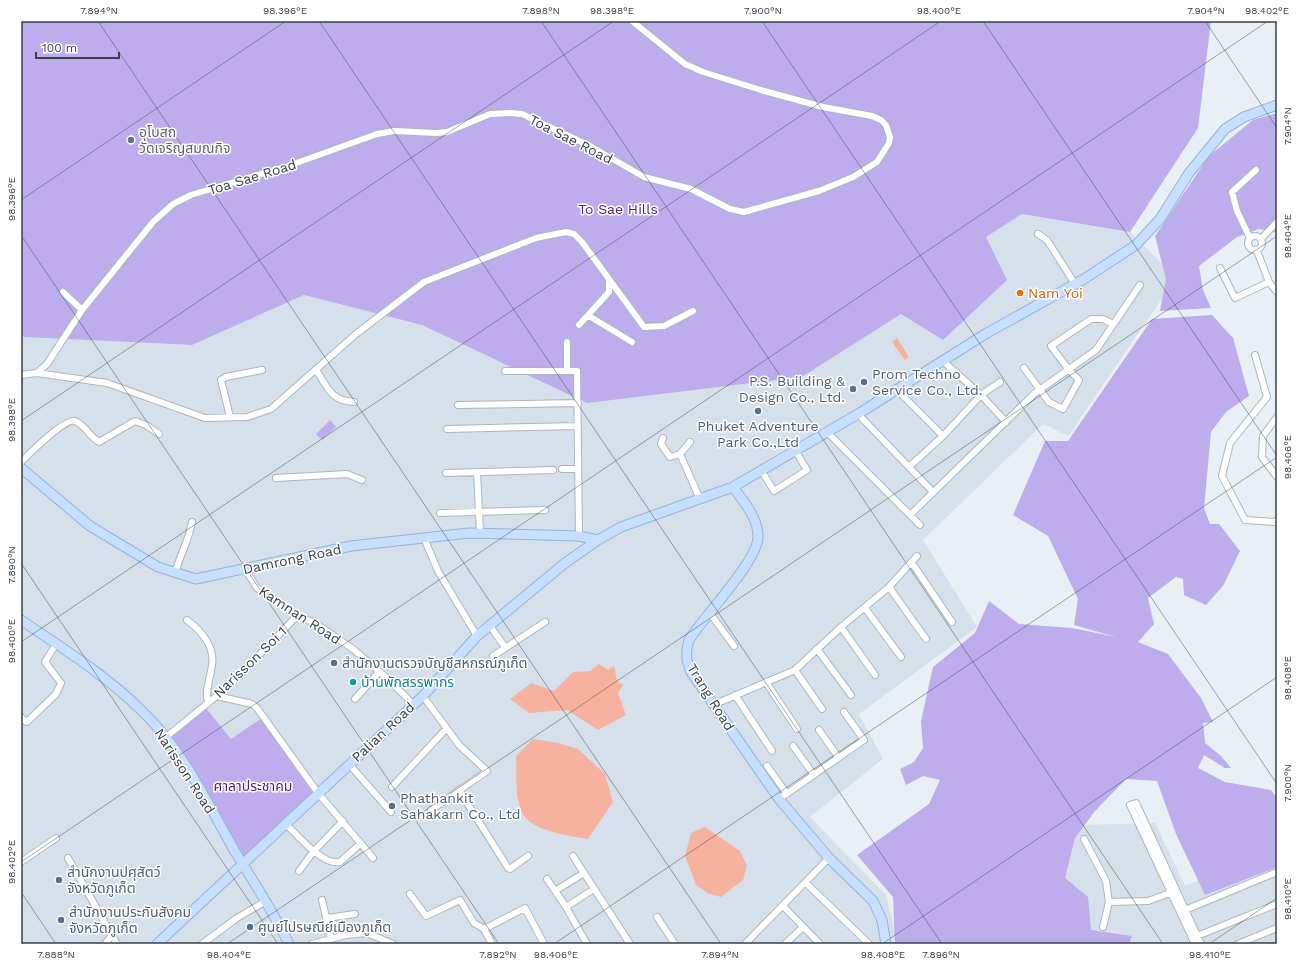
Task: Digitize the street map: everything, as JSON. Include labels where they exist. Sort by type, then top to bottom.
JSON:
[{"type":"street","name":"Toa Sae Road","points":[[37,374],[47,364],[82,310],[153,222],[173,204],[191,195],[288,166],[377,134],[394,130],[436,133],[447,132],[490,114],[522,114],[590,146],[644,177],[691,189],[730,209],[744,212],[819,191],[853,177],[877,162],[889,143],[890,137],[886,126],[881,120],[761,90],[703,72],[685,64],[632,21]]},
{"type":"street","points":[[598,540],[621,527],[733,487],[858,414],[987,333],[1075,284],[1136,245],[1160,218],[1189,173],[1225,129],[1244,117],[1277,105]]},
{"type":"street","points":[[1256,170],[1232,192],[1236,211],[1250,238],[1248,242],[1249,247],[1257,251],[1269,282],[1277,292]]},
{"type":"street","points":[[1261,239],[1277,222]]},
{"type":"street","points":[[21,375],[37,374],[106,383],[205,418],[247,417],[271,409],[356,334],[424,282],[536,238],[566,232],[574,234],[582,242],[644,327],[664,326],[692,311]]},
{"type":"street","points":[[1038,234],[1046,240],[1075,284]]},
{"type":"street","points":[[1250,238],[1257,236],[1261,239]]},
{"type":"street","points":[[1257,251],[1262,247],[1261,239]]},
{"type":"street","points":[[1220,268],[1235,298],[1269,282]]},
{"type":"street","points":[[579,325],[589,316],[609,292],[609,281]]},
{"type":"street","points":[[910,515],[932,491],[1039,391],[1096,350],[1140,285]]},
{"type":"street","points":[[63,292],[82,310]]},
{"type":"street","points":[[589,316],[632,342]]},
{"type":"street","points":[[1024,368],[1039,391],[1049,402],[1063,409],[1079,380],[1069,370],[1051,346],[1091,319],[1103,319],[1113,324]]},
{"type":"street","points":[[567,342],[567,371]]},
{"type":"street","points":[[1255,355],[1267,396],[1230,443],[1222,476],[1245,520],[1274,522],[1277,520]]},
{"type":"street","points":[[943,361],[981,395],[1006,422]]},
{"type":"street","points":[[230,417],[221,380],[226,377],[262,370]]},
{"type":"street","points":[[316,370],[334,396],[342,402],[354,402]]},
{"type":"street","points":[[505,371],[577,371],[579,536]]},
{"type":"street","points":[[910,466],[943,436],[981,395],[1000,382]]},
{"type":"street","points":[[897,390],[943,436]]},
{"type":"street","points":[[458,405],[578,403]]},
{"type":"street","points":[[858,414],[910,466],[932,491]]},
{"type":"street","points":[[1277,417],[1263,436],[1262,457],[1277,477]]},
{"type":"street","points":[[21,462],[54,431],[70,420],[74,420],[78,423],[99,442],[135,421],[146,425],[159,434]]},
{"type":"street","points":[[447,429],[578,426]]},
{"type":"street","points":[[827,432],[920,525]]},
{"type":"street","points":[[663,438],[661,444],[670,457],[680,454],[690,442]]},
{"type":"street","points":[[761,470],[774,491],[807,470],[795,450]]},
{"type":"street","points":[[680,454],[700,499]]},
{"type":"street","name":"Damrong Road","points":[[21,468],[90,526],[158,567],[196,579],[351,546],[424,538],[480,533],[579,536],[598,540]]},
{"type":"street","points":[[562,469],[578,469]]},
{"type":"street","points":[[446,473],[553,470]]},
{"type":"street","points":[[477,472],[480,533]]},
{"type":"street","points":[[276,478],[347,474],[362,480]]},
{"type":"street","name":"Trang Road","points":[[733,487],[749,509],[756,522],[758,544],[744,568],[689,640],[686,657],[691,672],[713,705],[829,858],[873,901],[882,920],[886,944]]},
{"type":"street","points":[[440,513],[545,510]]},
{"type":"street","points":[[176,573],[179,559],[188,542],[192,522]]},
{"type":"street","points":[[424,538],[438,571],[477,636]]},
{"type":"street","name":"Palian Road","points":[[157,944],[348,764],[423,696],[477,636],[565,563],[598,540]]},
{"type":"street","points":[[713,705],[794,670],[841,627],[889,587],[917,556]]},
{"type":"street","points":[[912,563],[952,622]]},
{"type":"street","name":"Kamnan Road","points":[[245,569],[257,588],[297,616],[315,623],[352,649],[413,704]]},
{"type":"street","points":[[889,587],[926,639]]},
{"type":"street","points":[[865,608],[900,657]]},
{"type":"street","points":[[709,612],[734,646]]},
{"type":"street","name":"Narisson Soi 1","points":[[166,738],[208,702],[230,686],[297,616]]},
{"type":"street","name":"Narisson Road","points":[[21,620],[100,675],[143,711],[166,738],[196,783],[266,901],[289,944]]},
{"type":"street","points":[[187,620],[200,631],[210,646],[213,664],[207,688],[208,702]]},
{"type":"street","points":[[493,656],[545,622]]},
{"type":"street","points":[[490,626],[505,647]]},
{"type":"street","points":[[841,627],[875,675]]},
{"type":"street","points":[[21,717],[26,722],[28,721],[56,694],[61,683],[45,662],[56,644]]},
{"type":"street","points":[[817,649],[851,695]]},
{"type":"street","points":[[794,670],[822,709]]},
{"type":"street","points":[[355,699],[379,672]]},
{"type":"street","points":[[766,682],[797,729]]},
{"type":"street","points":[[735,695],[772,751]]},
{"type":"street","points":[[217,696],[252,704],[257,708],[318,793],[373,858]]},
{"type":"street","points":[[423,696],[459,745],[487,771],[431,810]]},
{"type":"street","points":[[767,766],[783,796],[864,740],[844,712]]},
{"type":"street","points":[[392,787],[446,729]]},
{"type":"street","points":[[819,730],[838,757]]},
{"type":"street","points":[[793,746],[814,775]]},
{"type":"street","points":[[348,764],[391,812]]},
{"type":"street","points":[[459,790],[508,868],[510,869],[528,856]]},
{"type":"street","points":[[1195,944],[1174,891],[1136,803],[1130,805],[1174,891],[1186,910],[1202,944]]},
{"type":"street","points":[[299,871],[314,851],[343,821]]},
{"type":"street","points":[[286,824],[314,851],[336,863],[343,859],[360,844]]},
{"type":"street","points":[[21,862],[56,838]]},
{"type":"street","points":[[1084,839],[1106,881],[1108,902],[1103,927]]},
{"type":"street","points":[[573,856],[630,944]]},
{"type":"street","points":[[68,858],[117,944]]},
{"type":"street","points":[[745,944],[829,858]]},
{"type":"street","points":[[1186,910],[1277,872]]},
{"type":"street","points":[[555,892],[584,873]]},
{"type":"street","points":[[547,879],[566,907],[587,944]]},
{"type":"street","points":[[806,883],[869,944]]},
{"type":"street","points":[[566,907],[594,889]]},
{"type":"street","points":[[1108,902],[1148,901],[1174,891]]},
{"type":"street","points":[[410,894],[424,916],[460,900],[474,923],[484,929],[492,944]]},
{"type":"street","points":[[322,900],[331,939]]},
{"type":"street","points":[[202,944],[233,920],[266,901]]},
{"type":"street","points":[[1197,936],[1277,904]]},
{"type":"street","points":[[783,906],[820,944]]},
{"type":"street","points":[[484,929],[525,908],[544,944]]},
{"type":"street","points":[[326,918],[356,914]]},
{"type":"street","points":[[657,917],[675,944]]},
{"type":"street","points":[[785,944],[803,927]]},
{"type":"street","points":[[1238,944],[1277,928]]},
{"type":"street","points":[[312,944],[367,933],[393,944]]},
{"type":"street","points":[[105,944],[112,936]]},
{"type":"shaded area","points":[[1022,214],[1130,232],[1176,278],[1068,436],[1043,424],[923,540],[977,627],[859,714],[883,759],[810,817],[886,895],[898,944],[21,944],[21,334],[24,337],[192,345],[304,295],[422,325],[587,402],[802,377],[901,314],[986,237]]},
{"type":"shaded area","points":[[897,338],[909,357],[905,360],[892,342]]},
{"type":"shaded area","points":[[599,664],[608,670],[614,666],[617,681],[623,685],[618,693],[626,715],[598,730],[567,710],[529,713],[510,699],[531,683],[554,691],[573,672],[590,671]]},
{"type":"shaded area","points":[[533,739],[558,743],[578,749],[605,774],[613,802],[588,839],[546,830],[530,822],[521,811],[517,788],[516,756]]},
{"type":"shaded area","points":[[1155,823],[1185,886],[1277,849],[1277,944],[1085,944],[1058,881],[1066,838],[1082,825]]},
{"type":"shaded area","points":[[705,827],[740,851],[747,866],[743,880],[721,897],[709,894],[696,885],[685,856],[691,833]]},
{"type":"green space","name":"To Sae Hills","points":[[21,21],[1211,21],[1198,128],[1130,232],[1022,214],[986,237],[1007,280],[943,340],[901,314],[802,377],[587,403],[422,325],[304,295],[192,345],[24,337],[21,334]]},
{"type":"green space","points":[[1277,113],[1277,233],[1259,229],[1237,237],[1199,266],[1203,290],[1211,308],[1160,311],[1166,279],[1155,236],[1209,156],[1253,120]]},
{"type":"green space","points":[[1212,315],[1233,338],[1249,396],[1226,412],[1211,432],[1204,508],[1210,524],[1219,524],[1240,551],[1223,586],[1206,605],[1184,595],[1183,579],[1176,577],[1148,598],[1154,624],[1138,642],[1168,654],[1201,698],[1213,722],[1203,723],[1205,743],[1221,756],[1231,768],[1225,768],[1204,755],[1198,768],[1225,782],[1271,790],[1277,798],[1277,867],[1205,895],[1176,834],[1157,781],[1126,779],[1095,811],[1075,838],[1065,878],[1088,897],[1091,930],[1132,936],[1129,944],[895,944],[893,897],[857,855],[929,804],[940,780],[923,776],[906,785],[900,769],[914,762],[923,748],[921,721],[933,667],[975,633],[989,601],[1019,624],[1072,628],[1116,637],[1074,625],[1078,599],[1048,536],[1013,515],[1045,441],[1068,441],[1152,319]]},
{"type":"green space","points":[[330,420],[336,427],[322,440],[316,434]]},
{"type":"green space","name":"ศาลาประชาคม","points":[[205,707],[231,739],[262,718],[313,792],[243,858],[170,737]]},
{"type":"place","name":"อุโบสถ วัดเจริญสมณกิจ","points":[[131,140]]},
{"type":"place","name":"Nam Yoi","points":[[1020,293]]},
{"type":"place","name":"Prom Techno Service Co., Ltd.","points":[[864,382]]},
{"type":"place","name":"P.S. Building & Design Co., Ltd.","points":[[853,389]]},
{"type":"place","name":"Phuket Adventure Park Co.,Ltd","points":[[758,411]]},
{"type":"place","name":"สำนักงานตรวจบัญชีสหกรณ์ภูเก็ต","points":[[334,663]]},
{"type":"place","name":"บ้านพักสรรพากร","points":[[353,682]]},
{"type":"place","name":"Phathankit Sahakarn Co., Ltd","points":[[392,806]]},
{"type":"place","name":"สำนักงานปศุสัตว์ จังหวัดภูเก็ต","points":[[59,880]]},
{"type":"place","name":"สำนักงานประกันสังคม จังหวัดภูเก็ต","points":[[61,920]]},
{"type":"place","name":"ศูนย์ไปรษณีย์เมืองภูเก็ต","points":[[250,927]]}]
